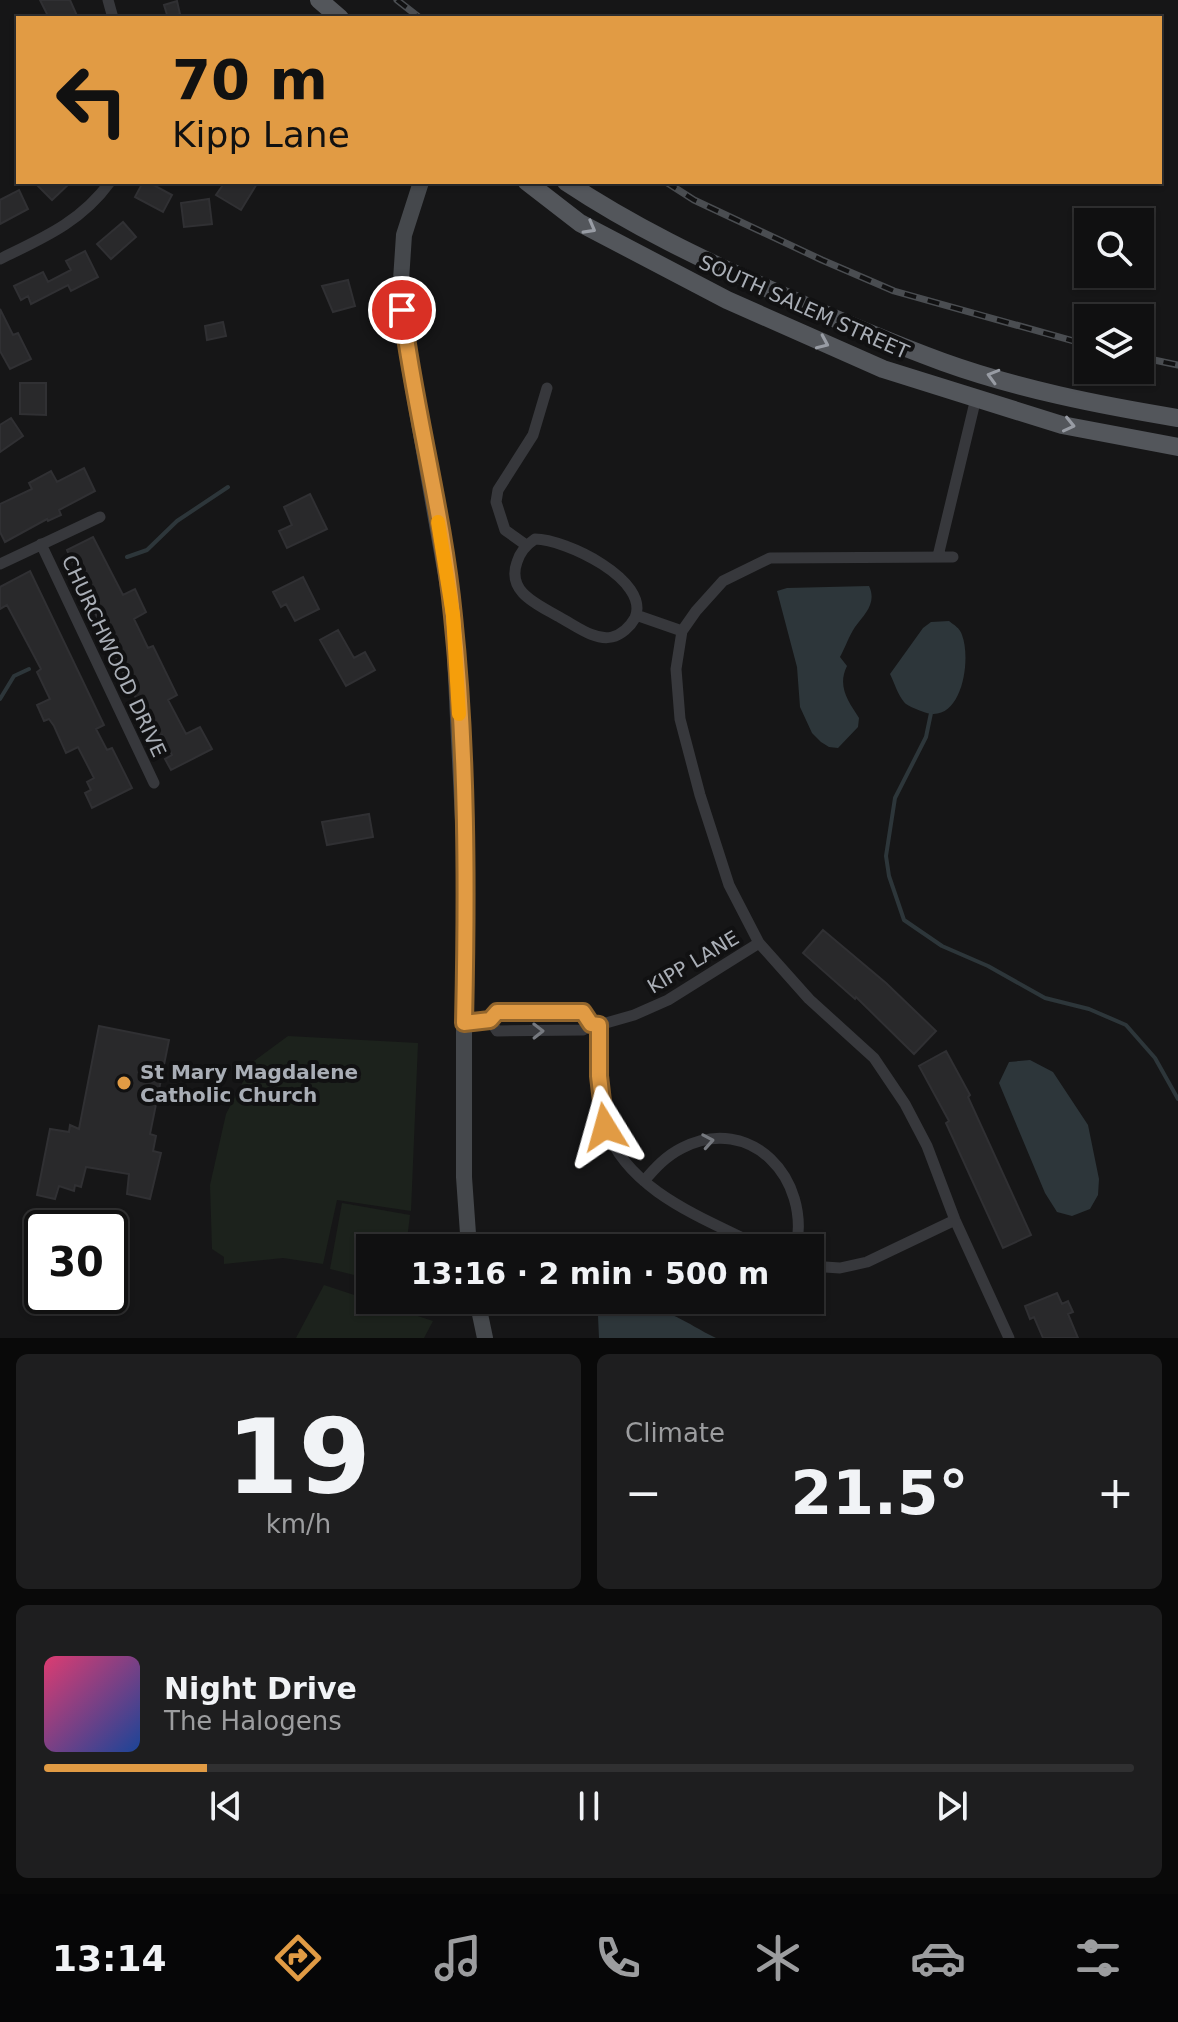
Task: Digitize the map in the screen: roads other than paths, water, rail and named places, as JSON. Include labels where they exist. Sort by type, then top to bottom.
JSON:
[{"type":"main road","points":[[319,0],[338,16]]},
{"type":"main road","name":"SOUTH SALEM STREET","points":[[530,184],[580,223],[727,300],[883,369],[1062,425],[1178,447]]},
{"type":"main road","name":"SOUTH SALEM STREET","points":[[569,184],[599,204],[708,263],[944,362],[1057,395],[1178,418]]},
{"type":"street","points":[[0,259],[62,229],[91,206],[108,184]]},
{"type":"street","points":[[420,184],[404,235],[400,295],[408,360],[453,615],[464,842],[464,1177],[468,1234]]},
{"type":"street","points":[[526,545],[505,530],[496,502],[498,490],[533,435],[547,388]]},
{"type":"street","points":[[938,556],[976,398]]},
{"type":"street","points":[[0,564],[100,517]]},
{"type":"street","points":[[535,539],[549,539],[601,565],[631,588],[638,601],[636,615],[631,625],[620,634],[607,639],[591,634],[528,598],[514,583],[517,560],[526,545],[535,539]]},
{"type":"street","name":"CHURCHWOOD DRIVE","points":[[41,544],[154,783]]},
{"type":"street","points":[[953,557],[770,558],[723,581],[696,611],[682,631],[676,669],[680,719],[729,885],[759,943],[809,999],[874,1058],[905,1104],[927,1146],[955,1220],[1009,1338]]},
{"type":"street","points":[[636,615],[682,631]]},
{"type":"street","name":"KIPP LANE","points":[[490,1020],[497,1031],[583,1030],[634,1015],[668,1000],[759,943]]},
{"type":"street","points":[[464,1023],[490,1020],[497,1012],[583,1012],[595,1024],[605,1127],[618,1155],[633,1173],[673,1201],[736,1234]]},
{"type":"street","points":[[644,1181],[661,1161],[698,1141],[726,1138],[751,1145],[776,1163],[791,1183],[799,1211],[797,1234]]},
{"type":"street","points":[[824,1267],[840,1268],[867,1262],[955,1220]]},
{"type":"street","points":[[480,1314],[485,1338]]},
{"type":"waterway","points":[[127,557],[147,550],[177,521],[228,487]]},
{"type":"waterway","points":[[0,699],[14,676],[29,669]]},
{"type":"waterway","points":[[931,713],[926,737],[895,798],[886,856],[889,876],[904,920],[942,946],[988,966],[1045,998],[1089,1009],[1126,1025],[1155,1058],[1178,1099]]},
{"type":"railway","points":[[397,0],[417,16]]},
{"type":"railway","points":[[669,184],[694,200],[894,291],[1074,341]]},
{"type":"railway","points":[[1154,360],[1178,365]]},
{"type":"place","name":"St Mary Magdalene Catholic Church","points":[[124,1083]]}]
